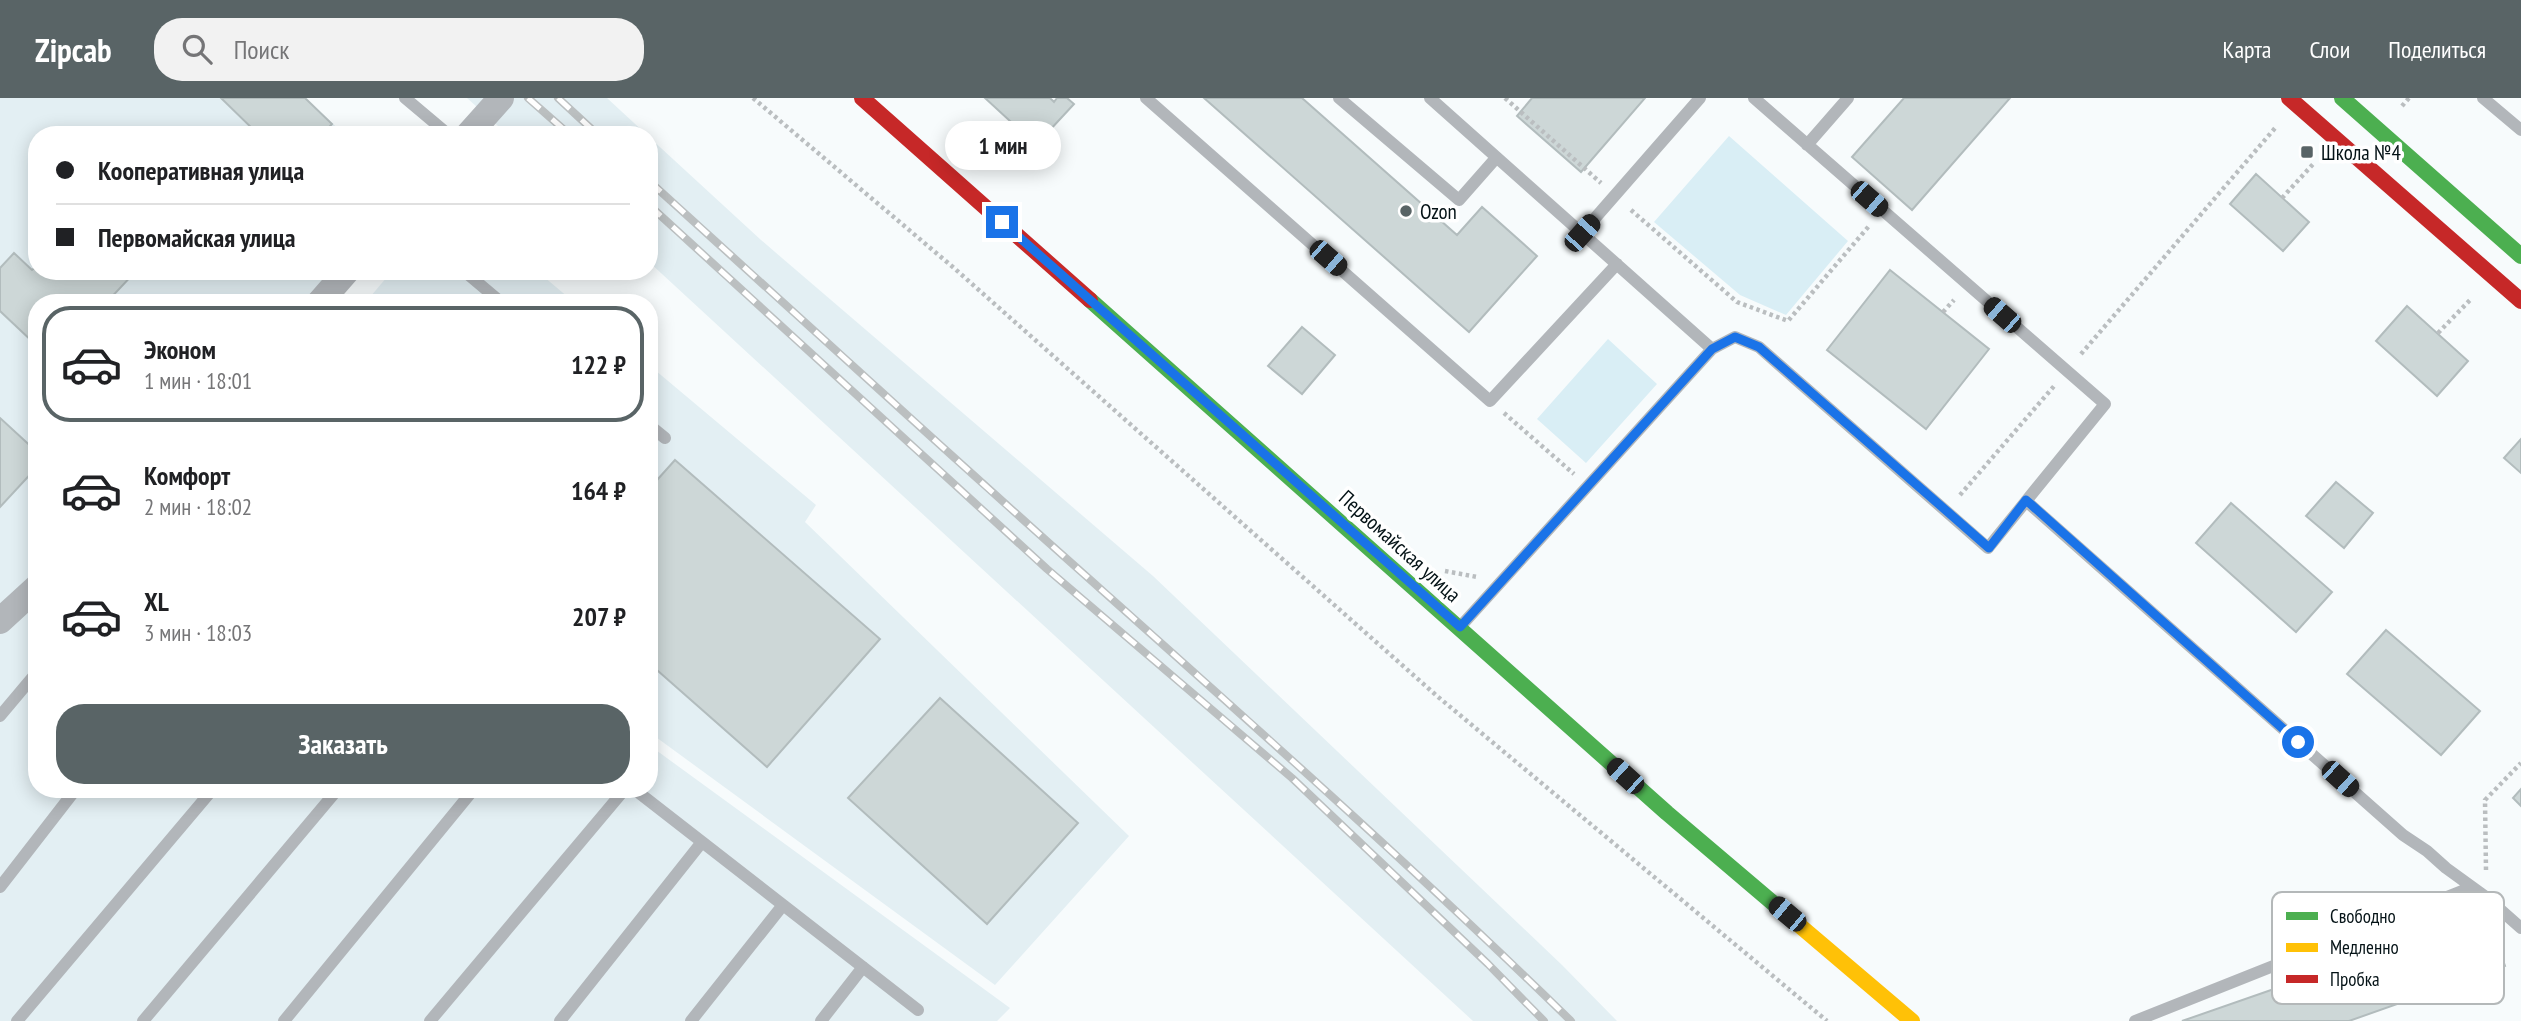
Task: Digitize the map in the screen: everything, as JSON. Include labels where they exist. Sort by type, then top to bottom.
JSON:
[{"type":"street","points":[[476,126],[501,98]]},
{"type":"street","name":"Первомайская улица","points":[[862,98],[1667,813],[1912,1021]]},
{"type":"street","points":[[2289,98],[2521,301]]},
{"type":"street","points":[[2342,98],[2521,256]]},
{"type":"street","points":[[327,294],[339,280]]},
{"type":"street","points":[[0,621],[28,595]]},
{"type":"lane","points":[[405,98],[438,126]]},
{"type":"lane","points":[[1146,98],[1490,401],[1617,264]]},
{"type":"lane","points":[[1339,98],[1459,200],[1496,158]]},
{"type":"lane","points":[[1430,98],[1712,349]]},
{"type":"lane","points":[[1582,233],[1700,98]]},
{"type":"lane","points":[[1460,627],[1712,349],[1735,337],[1759,347],[1989,548],[2105,404],[1754,98]]},
{"type":"lane","points":[[1807,145],[1848,98]]},
{"type":"lane","points":[[2483,98],[2521,130]]},
{"type":"lane","points":[[475,280],[491,294]]},
{"type":"lane","points":[[658,432],[665,438]]},
{"type":"lane","points":[[2026,500],[2403,835],[2479,892]]},
{"type":"lane","points":[[0,716],[28,683]]},
{"type":"lane","points":[[0,887],[69,798]]},
{"type":"lane","points":[[17,1021],[205,798]]},
{"type":"lane","points":[[143,1021],[330,798]]},
{"type":"lane","points":[[284,1021],[467,798]]},
{"type":"lane","points":[[430,1021],[617,798]]},
{"type":"lane","points":[[646,798],[918,1010]]},
{"type":"lane","points":[[560,1021],[702,842]]},
{"type":"lane","points":[[2459,892],[2472,887]]},
{"type":"lane","points":[[691,1021],[783,905]]},
{"type":"lane","points":[[2504,913],[2521,928]]},
{"type":"lane","points":[[821,1021],[863,967]]},
{"type":"lane","points":[[2135,1021],[2272,967]]},
{"type":"path","points":[[753,98],[965,278],[1437,696],[1827,1021]]},
{"type":"path","points":[[1504,98],[1737,302],[1788,321],[1882,211]]},
{"type":"path","points":[[1945,511],[2277,126]]},
{"type":"path","points":[[2282,198],[2316,161]]},
{"type":"path","points":[[2438,333],[2480,291]]},
{"type":"path","points":[[1490,401],[1588,486]]},
{"type":"path","points":[[2486,892],[2485,800],[2521,764]]},
{"type":"shaded area","points":[[0,98],[305,98],[335,126],[28,126],[28,280],[339,280],[327,294],[28,294],[28,798],[658,798],[658,752],[1010,1008],[997,1021],[0,1021]]},
{"type":"shaded area","points":[[467,98],[607,98],[637,126],[498,126]]},
{"type":"shaded area","points":[[1729,136],[1848,241],[1786,315],[1740,295],[1654,222]]},
{"type":"shaded area","points":[[658,145],[761,240],[1153,576],[1562,965],[1617,1021],[1473,1021],[658,270]]},
{"type":"shaded area","points":[[384,280],[548,280],[564,294],[373,294]]},
{"type":"shaded area","points":[[1608,339],[1657,384],[1586,463],[1537,419]]},
{"type":"shaded area","points":[[658,373],[816,505],[805,522],[1129,836],[995,985],[658,739]]},
{"type":"building","points":[[221,98],[305,98],[332,124],[330,126],[250,126]]},
{"type":"building","points":[[985,98],[1050,98],[1054,102],[1057,98],[1067,98],[1074,104],[1036,145]]},
{"type":"building","points":[[1204,98],[1302,98],[1457,235],[1482,207],[1537,256],[1469,332]]},
{"type":"building","points":[[1532,98],[1645,98],[1581,172],[1517,116]]},
{"type":"building","points":[[1904,98],[2010,98],[1912,210],[1852,157]]},
{"type":"building","points":[[2256,174],[2309,222],[2283,251],[2230,204]]},
{"type":"building","points":[[14,253],[28,266],[28,280],[128,280],[114,294],[28,294],[28,337],[0,311],[0,268]]},
{"type":"building","points":[[1890,270],[1989,349],[1926,429],[1827,350]]},
{"type":"building","points":[[2407,306],[2468,361],[2437,396],[2376,341]]},
{"type":"building","points":[[1302,327],[1335,355],[1302,394],[1268,366]]},
{"type":"building","points":[[0,418],[28,444],[28,477],[0,507]]},
{"type":"building","points":[[2521,439],[2521,473],[2504,458]]},
{"type":"building","points":[[675,460],[880,639],[767,767],[658,671],[658,479]]},
{"type":"building","points":[[2336,482],[2373,513],[2344,548],[2306,516]]},
{"type":"building","points":[[2231,503],[2332,592],[2296,632],[2196,543]]},
{"type":"building","points":[[2386,630],[2480,711],[2441,755],[2347,674]]},
{"type":"building","points":[[940,698],[1078,823],[987,924],[848,798]]},
{"type":"building","points":[[2521,789],[2521,806],[2513,798]]},
{"type":"building","points":[[2272,990],[2272,1004],[2397,1004],[2349,1021],[2182,1021]]},
{"type":"railway","points":[[528,98],[560,126]]},
{"type":"railway","points":[[558,98],[588,126]]},
{"type":"railway","points":[[658,189],[1313,779],[1571,1021]]},
{"type":"railway","points":[[658,213],[1047,569],[1292,778],[1488,964],[1544,1021]]},
{"type":"traffic: fast","points":[[2342,98],[2521,256]]},
{"type":"traffic: fast","points":[[1090,300],[1667,813],[1786,914]]},
{"type":"traffic: slow","points":[[1786,914],[1912,1021]]},
{"type":"traffic: jam","points":[[862,98],[1090,300]]},
{"type":"traffic: jam","points":[[2289,98],[2521,301]]},
{"type":"place","name":"Школа №4","points":[[2307,152]]},
{"type":"place","name":"Ozon","points":[[1406,211]]},
{"type":"route","points":[[1002,222],[1460,627],[1712,349],[1735,337],[1759,347],[1989,548],[2026,500],[2298,742]]}]
